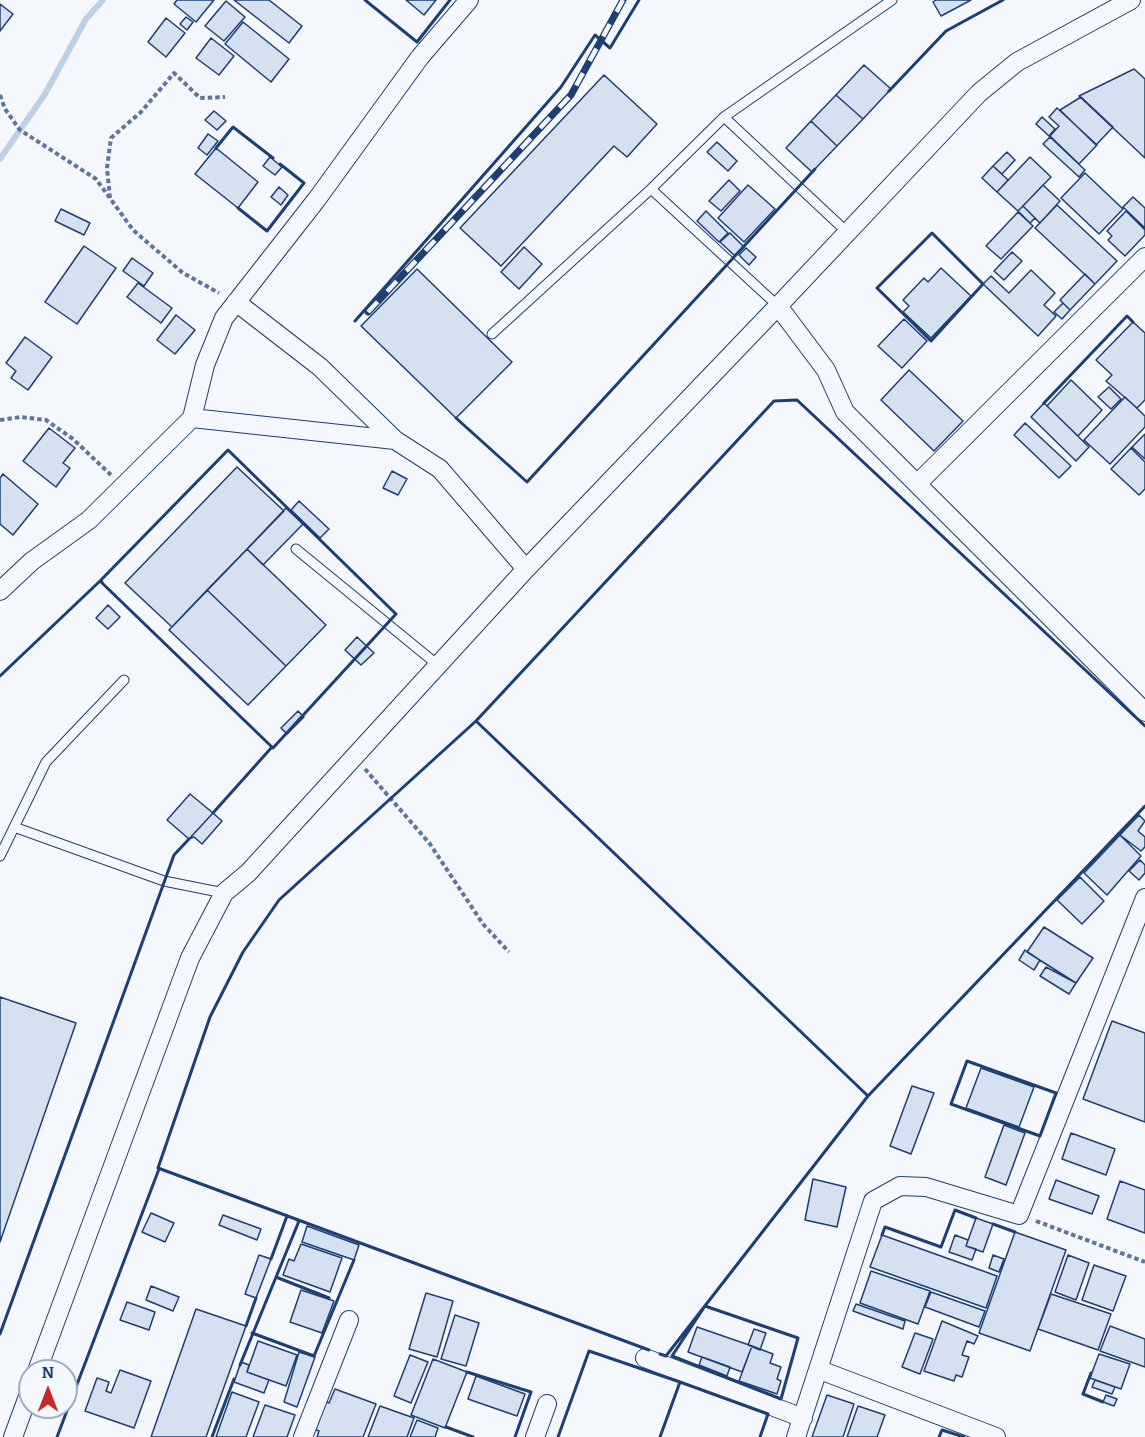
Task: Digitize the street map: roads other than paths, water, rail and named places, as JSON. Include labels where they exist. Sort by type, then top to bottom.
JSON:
[{"type":"street","points":[[0,591],[32,561],[89,520],[192,418],[205,365],[224,318],[317,199],[420,57],[469,0]]},
{"type":"street","points":[[41,1359],[190,958],[224,893],[248,873],[352,755],[439,666],[525,569],[848,233],[979,93],[1017,62],[1131,0]]},
{"type":"street","points":[[917,484],[1145,256]]},
{"type":"street","points":[[236,302],[320,368],[395,440],[440,469],[525,569]]},
{"type":"street","points":[[778,306],[826,370],[845,412],[1145,712]]},
{"type":"street","points":[[192,418],[395,440]]},
{"type":"street","points":[[796,1437],[820,1370],[873,1201],[900,1186],[926,1187],[1019,1215],[1145,898]]},
{"type":"street","points":[[303,1437],[349,1320]]},
{"type":"street","points":[[645,1358],[803,1418]]},
{"type":"street","points":[[820,1370],[996,1437]]},
{"type":"street","points":[[535,1437],[547,1404]]},
{"type":"street","points":[[13,1437],[20,1419]]},
{"type":"lane","points":[[492,334],[651,189],[724,117],[892,0]]},
{"type":"lane","points":[[724,117],[848,233]]},
{"type":"lane","points":[[651,189],[778,306]]},
{"type":"lane","points":[[297,549],[439,666]]},
{"type":"lane","points":[[0,856],[46,762],[124,680]]},
{"type":"lane","points":[[14,827],[164,881],[224,893]]},
{"type":"waterway","points":[[0,159],[45,94],[86,19],[103,0]]},
{"type":"railway","points":[[368,312],[571,95],[623,0]]}]
